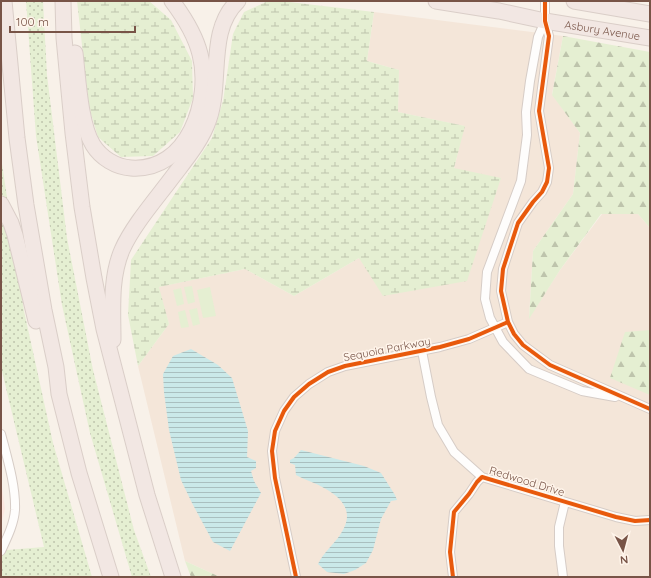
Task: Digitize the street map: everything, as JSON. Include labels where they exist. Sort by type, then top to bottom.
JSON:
[{"type":"highway","points":[[4,1],[17,138],[26,205],[44,310],[56,367],[59,394],[81,481],[111,577]]},
{"type":"highway","points":[[63,1],[67,82],[82,207],[104,329],[147,495],[173,577]]},
{"type":"highway","points":[[68,1],[84,122],[89,137],[98,152],[112,162],[127,168],[139,169],[158,164],[171,156],[177,150],[193,127],[202,98],[203,76],[201,54],[194,35],[181,12],[172,1]]},
{"type":"highway","points":[[114,365],[113,291],[119,258],[132,232],[194,149],[205,129],[212,108],[220,34],[228,12],[238,1]]},
{"type":"highway","name":"Asbury Avenue","points":[[436,1],[650,38]]},
{"type":"highway","points":[[574,1],[624,6],[650,14]]},
{"type":"highway","points":[[1,204],[11,223],[15,235],[48,369],[59,394]]},
{"type":"street","points":[[545,1],[545,21],[549,36],[539,111],[549,168],[547,182],[542,192],[518,223],[502,269],[501,291],[508,322],[514,334],[523,345],[550,365],[650,409]]},
{"type":"street","points":[[545,21],[538,37],[530,81],[526,112],[527,135],[521,181],[487,272],[485,299],[490,318],[503,342],[529,369],[582,391],[627,399]]},
{"type":"street","name":"Sequoia Parkway","points":[[296,577],[275,478],[272,451],[275,431],[284,411],[294,397],[309,384],[328,372],[345,366],[440,347],[469,339],[508,322]]},
{"type":"street","points":[[422,351],[438,425],[454,452],[482,477]]},
{"type":"street","points":[[1,434],[13,486],[15,510],[10,534],[1,551]]},
{"type":"street","name":"Redwood Drive","points":[[453,577],[450,552],[454,512],[482,477],[616,518],[635,521],[650,520]]},
{"type":"street","points":[[563,577],[559,533],[565,502]]},
{"type":"shaded area","points":[[374,12],[563,36],[552,94],[580,133],[573,194],[533,251],[529,318],[560,270],[602,214],[638,214],[650,228],[650,577],[220,577],[185,561],[138,366],[169,324],[158,287],[245,269],[294,296],[359,258],[454,169],[464,126],[398,112],[399,70],[367,61]]},
{"type":"shaded area","points":[[1,480],[5,509],[1,525]]},
{"type":"green space","points":[[26,1],[43,1],[47,75],[67,238],[93,370],[134,530],[151,577],[132,577],[90,433],[62,305],[36,136]]},
{"type":"green space","points":[[77,1],[149,1],[171,20],[192,61],[193,98],[180,132],[153,156],[121,157],[98,137],[89,107]]},
{"type":"green space","points":[[268,1],[281,1],[374,12],[367,61],[399,70],[398,112],[465,126],[454,168],[501,178],[467,281],[383,296],[359,258],[294,296],[245,269],[159,287],[169,324],[138,366],[128,315],[131,260],[212,138],[223,101],[233,34],[244,12]]},
{"type":"green space","points":[[563,36],[650,52],[650,228],[638,214],[601,214],[560,270],[529,319],[533,251],[573,194],[580,133],[552,95]]},
{"type":"green space","points":[[1,157],[24,311],[53,443],[92,577],[1,577],[1,553],[7,550],[44,547],[1,367]]},
{"type":"green space","points":[[192,286],[195,302],[188,304],[184,287]]},
{"type":"green space","points":[[210,287],[216,316],[203,318],[197,290]]},
{"type":"green space","points":[[181,288],[184,304],[177,306],[173,290]]},
{"type":"green space","points":[[197,308],[200,324],[193,326],[189,310]]},
{"type":"green space","points":[[185,310],[189,327],[181,328],[178,312]]},
{"type":"green space","points":[[650,330],[650,395],[610,378],[625,332]]},
{"type":"green space","points":[[185,561],[220,577],[191,577]]},
{"type":"water","points":[[191,349],[218,365],[232,378],[248,431],[247,457],[256,461],[256,468],[251,471],[254,481],[261,493],[230,551],[213,542],[192,503],[181,480],[169,430],[163,374],[173,356]]},
{"type":"water","points":[[301,450],[364,466],[381,473],[395,495],[397,500],[391,501],[381,519],[373,550],[366,563],[355,570],[344,574],[327,572],[318,564],[340,535],[347,520],[347,513],[342,502],[331,492],[296,475],[295,465],[290,463],[290,460],[294,458]]},
{"type":"cycle path","points":[[545,1],[545,21],[549,36],[539,111],[549,168],[547,182],[542,192],[518,223],[503,269],[501,291],[508,322],[514,334],[523,345],[550,365],[650,409]]},
{"type":"cycle path","points":[[296,577],[275,478],[272,451],[275,431],[284,411],[294,397],[309,384],[328,372],[345,366],[440,347],[469,339],[508,322]]},
{"type":"cycle path","points":[[453,577],[450,552],[454,512],[482,477],[616,517],[635,521],[650,520]]}]
